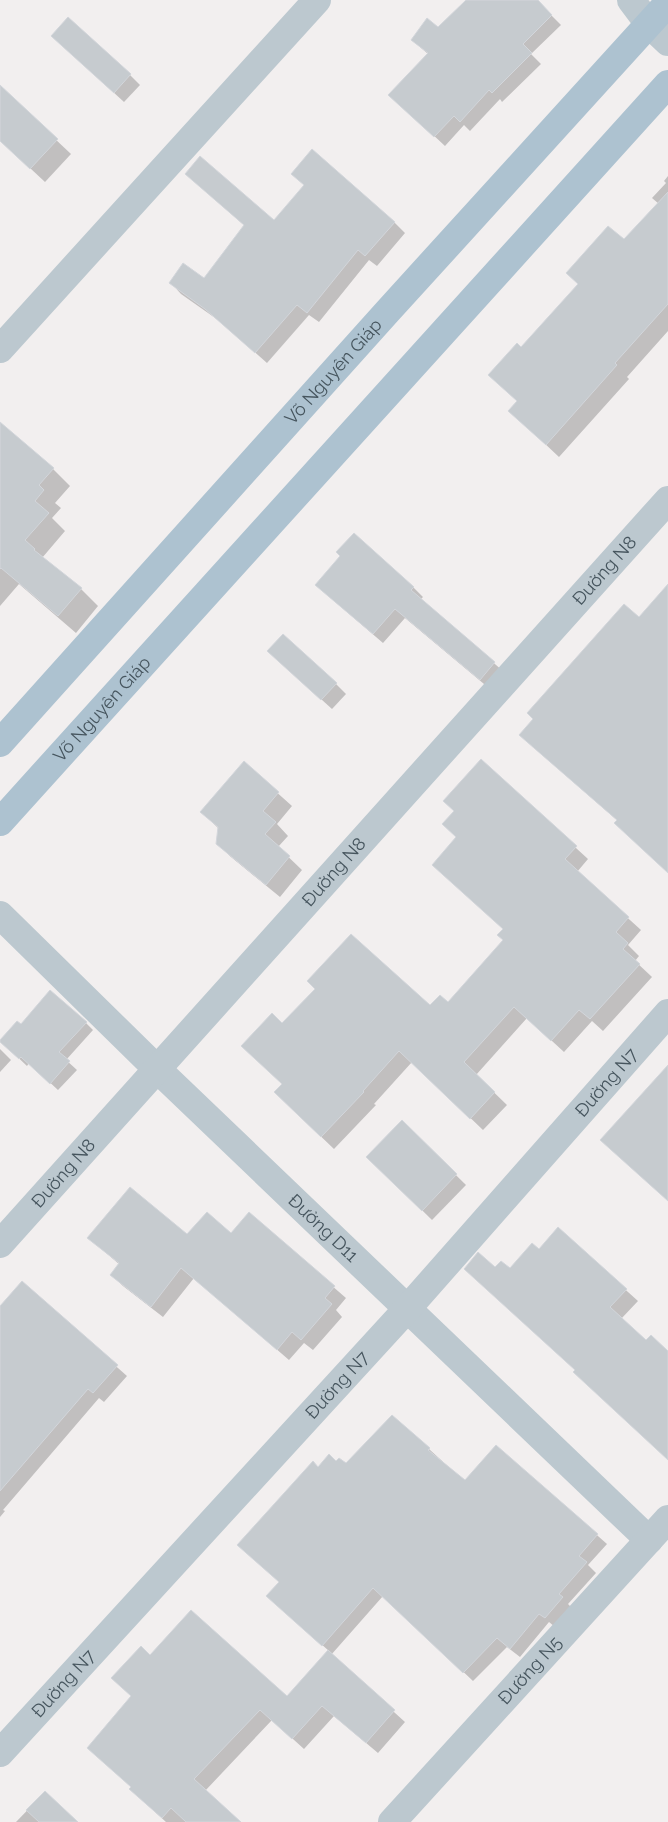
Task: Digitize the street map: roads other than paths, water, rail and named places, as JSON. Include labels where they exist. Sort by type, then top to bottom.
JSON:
[{"type":"main road","name":"Võ Nguyên Giáp","points":[[0,743],[387,312],[658,33],[668,3]]},
{"type":"main road","name":"Võ Nguyên Giáp","points":[[0,822],[668,84]]},
{"type":"street","points":[[0,349],[317,0]]},
{"type":"street","points":[[631,0],[658,33]]},
{"type":"street","name":"Đường N8","points":[[0,1244],[156,1068],[663,514]]},
{"type":"street","name":"Đường D11","points":[[0,915],[156,1068],[649,1540]]},
{"type":"street","name":"Đường N7","points":[[0,1753],[407,1309],[668,1013]]},
{"type":"street","name":"Đường N5","points":[[392,1822],[668,1519]]}]
